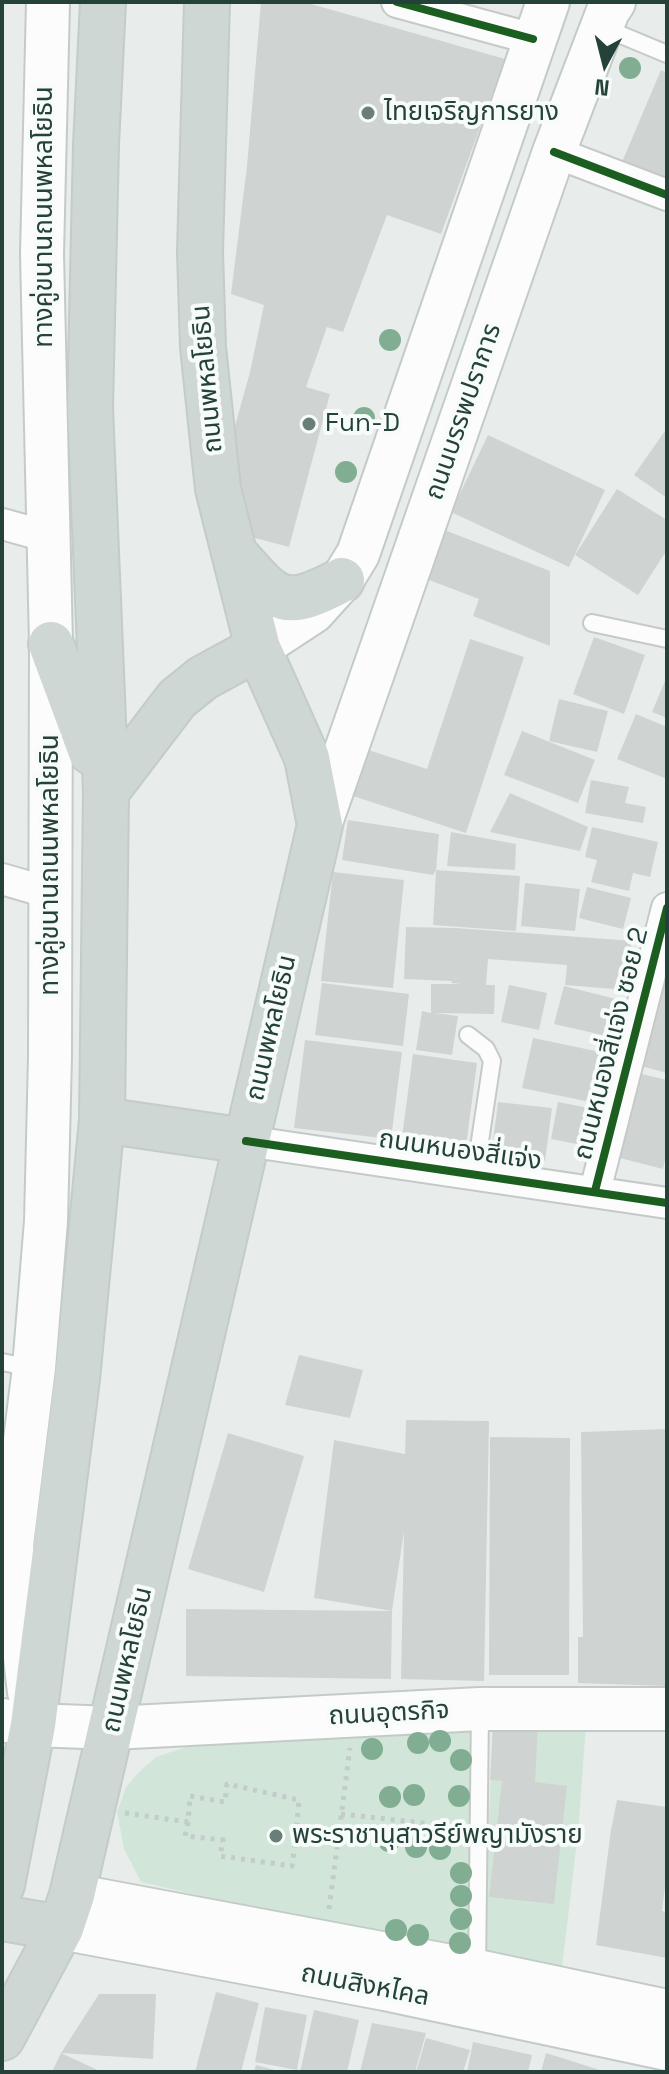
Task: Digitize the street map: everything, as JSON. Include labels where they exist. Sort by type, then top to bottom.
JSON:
[{"type":"main road","name":"ทางคู่ขนานถนนพหลโยธิน","points":[[18,1722],[12,1545],[18,1365],[46,1221],[51,644],[42,254],[48,2]]},
{"type":"main road","points":[[67,1912],[2,1885],[18,1722],[77,1379],[102,1120],[106,792],[90,408],[96,145],[103,2]]},
{"type":"main road","name":"ถนนพหลโยธิน","points":[[2,2038],[67,1912],[320,825],[307,758],[258,648],[218,489],[203,347],[200,252],[207,2]]},
{"type":"main road","name":"ถนนบรรพปราการ","points":[[320,825],[554,152],[608,15]]},
{"type":"main road","name":"ถนนบรรพปราการ","points":[[258,648],[313,612],[342,580],[358,554],[541,20]]},
{"type":"main road","points":[[233,551],[270,593],[286,599],[315,595],[342,580]]},
{"type":"main road","points":[[51,644],[106,792]]},
{"type":"main road","points":[[106,792],[177,699],[203,678],[258,648]]},
{"type":"main road","points":[[102,1120],[246,1141]]},
{"type":"main road","name":"ถนนอุตรกิจ","points":[[18,1722],[112,1728],[480,1709],[667,1709]]},
{"type":"main road","points":[[2,1918],[67,1912]]},
{"type":"main road","name":"ถนนสิงหไคล","points":[[67,1912],[326,1942],[667,2011]]},
{"type":"main road","name":"ถนนสิงหไคล","points":[[67,1912],[385,1989],[667,2049]]},
{"type":"street","points":[[397,2],[541,20]]},
{"type":"street","points":[[554,152],[667,195]]},
{"type":"street","points":[[2,524],[49,537]]},
{"type":"street","points":[[2,879],[50,893]]},
{"type":"street","name":"ถนนหนองสี่แจ่ง ซอย 2","points":[[595,1191],[667,908]]},
{"type":"street","name":"ถนนหนองสี่แจ่ง","points":[[246,1141],[667,1203]]},
{"type":"lane","points":[[608,15],[667,54]]},
{"type":"lane","points":[[592,623],[667,639]]},
{"type":"lane","points":[[468,1035],[486,1049],[492,1061],[475,1174]]},
{"type":"lane","points":[[477,1971],[480,1709]]},
{"type":"path","points":[[326,1942],[355,1716]]},
{"type":"path","points":[[227,1784],[299,1800],[296,1835],[292,1866],[220,1856],[223,1840],[185,1836],[190,1796],[225,1802],[227,1784]]},
{"type":"path","points":[[117,1812],[188,1822]]},
{"type":"path","points":[[341,1814],[471,1828]]},
{"type":"path","points":[[296,1835],[338,1842]]},
{"type":"green space","points":[[493,1723],[586,1725],[578,1833],[561,1976],[483,1960]]},
{"type":"green space","points":[[471,1732],[471,1958],[141,1882],[124,1849],[117,1812],[126,1787],[156,1757],[186,1747]]},
{"type":"building","points":[[261,2],[304,2],[505,59],[441,234],[387,215],[343,332],[327,327],[306,387],[330,394],[289,547],[240,534],[230,444],[264,305],[231,294],[247,166]]},
{"type":"building","points":[[661,70],[667,73],[667,178],[622,162]]},
{"type":"building","points":[[667,428],[667,498],[634,475]]},
{"type":"building","points":[[488,435],[605,490],[569,567],[451,512]]},
{"type":"building","points":[[617,489],[667,520],[667,550],[638,595],[575,555]]},
{"type":"building","points":[[442,529],[550,571],[550,646],[473,616],[479,599],[424,578]]},
{"type":"building","points":[[594,637],[645,655],[624,714],[573,694]]},
{"type":"building","points":[[470,639],[524,657],[466,833],[344,793],[359,747],[427,769]]},
{"type":"building","points":[[667,676],[667,718],[652,712]]},
{"type":"building","points":[[559,699],[608,711],[597,752],[549,741]]},
{"type":"building","points":[[636,714],[667,727],[667,779],[617,759]]},
{"type":"building","points":[[522,731],[595,760],[578,803],[504,775]]},
{"type":"building","points":[[591,780],[629,787],[625,803],[646,807],[643,823],[585,813]]},
{"type":"building","points":[[510,793],[588,827],[580,851],[490,832]]},
{"type":"building","points":[[348,820],[439,834],[433,875],[342,860]]},
{"type":"building","points":[[592,827],[658,842],[650,877],[633,873],[629,891],[591,882],[597,860],[585,857]]},
{"type":"building","points":[[451,832],[516,844],[515,870],[447,866]]},
{"type":"building","points":[[436,870],[520,876],[516,931],[433,925]]},
{"type":"building","points":[[333,872],[404,880],[393,988],[321,981]]},
{"type":"building","points":[[525,883],[580,889],[575,931],[521,926]]},
{"type":"building","points":[[587,887],[631,898],[623,929],[579,918]]},
{"type":"building","points":[[406,927],[633,941],[614,989],[565,985],[567,965],[488,959],[486,985],[495,985],[494,1014],[435,1013],[458,1016],[452,1055],[416,1050],[422,1011],[431,1013],[431,984],[461,984],[404,979]]},
{"type":"building","points":[[322,983],[409,994],[403,1046],[315,1035]]},
{"type":"building","points":[[664,984],[667,984],[667,1073],[641,1066]]},
{"type":"building","points":[[509,985],[547,993],[539,1030],[501,1022]]},
{"type":"building","points":[[564,986],[620,1000],[611,1037],[554,1024]]},
{"type":"building","points":[[533,1038],[610,1054],[600,1104],[522,1088]]},
{"type":"building","points":[[305,1040],[402,1052],[391,1139],[294,1128]]},
{"type":"building","points":[[413,1054],[477,1063],[466,1146],[402,1137]]},
{"type":"building","points":[[633,1072],[667,1080],[667,1151],[663,1169],[612,1156]]},
{"type":"building","points":[[498,1102],[552,1108],[545,1161],[527,1159],[528,1153],[492,1149]]},
{"type":"building","points":[[558,1102],[589,1108],[582,1145],[551,1139]]},
{"type":"building","points":[[299,1355],[363,1370],[350,1418],[285,1405]]},
{"type":"building","points":[[406,1420],[489,1421],[484,1681],[401,1679],[404,1531],[392,1611],[314,1598],[334,1440],[405,1454]]},
{"type":"building","points":[[667,1429],[667,1686],[578,1683],[578,1637],[583,1637],[581,1432]]},
{"type":"building","points":[[228,1433],[304,1456],[264,1592],[188,1569]]},
{"type":"building","points":[[490,1437],[570,1438],[569,1675],[489,1675]]},
{"type":"building","points":[[186,1609],[392,1611],[391,1679],[186,1676]]},
{"type":"building","points":[[493,1723],[538,1726],[535,1782],[567,1786],[554,1904],[489,1897],[502,1781],[490,1780]]},
{"type":"building","points":[[617,1800],[667,1807],[667,1888],[662,1911],[667,1912],[667,1958],[596,1945]]},
{"type":"building","points":[[216,1992],[259,2003],[241,2072],[195,2072]]},
{"type":"building","points":[[99,1994],[156,1994],[153,2059],[61,2053]]},
{"type":"building","points":[[265,2007],[307,2015],[297,2070],[255,2062]]},
{"type":"building","points":[[314,2010],[359,2020],[347,2072],[300,2072]]},
{"type":"building","points":[[372,2023],[426,2033],[415,2072],[360,2072]]},
{"type":"building","points":[[426,2038],[470,2050],[463,2072],[416,2072]]},
{"type":"building","points":[[473,2042],[532,2055],[528,2072],[467,2072]]},
{"type":"building","points":[[61,2053],[102,2072],[52,2072]]},
{"type":"building","points":[[546,2053],[603,2071],[603,2072],[541,2072]]},
{"type":"building","points":[[256,2065],[279,2071],[279,2072],[254,2072]]},
{"type":"cycle path","points":[[397,2],[533,39]]},
{"type":"cycle path","points":[[554,152],[667,195]]},
{"type":"cycle path","points":[[595,1191],[667,908]]},
{"type":"cycle path","points":[[246,1141],[667,1203]]},
{"type":"place","name":"ไทยเจริญการยาง","points":[[368,113]]},
{"type":"place","name":"Fun-D","points":[[309,424]]},
{"type":"place","name":"พระราชานุสาวรีย์พญามังราย","points":[[276,1836]]}]
